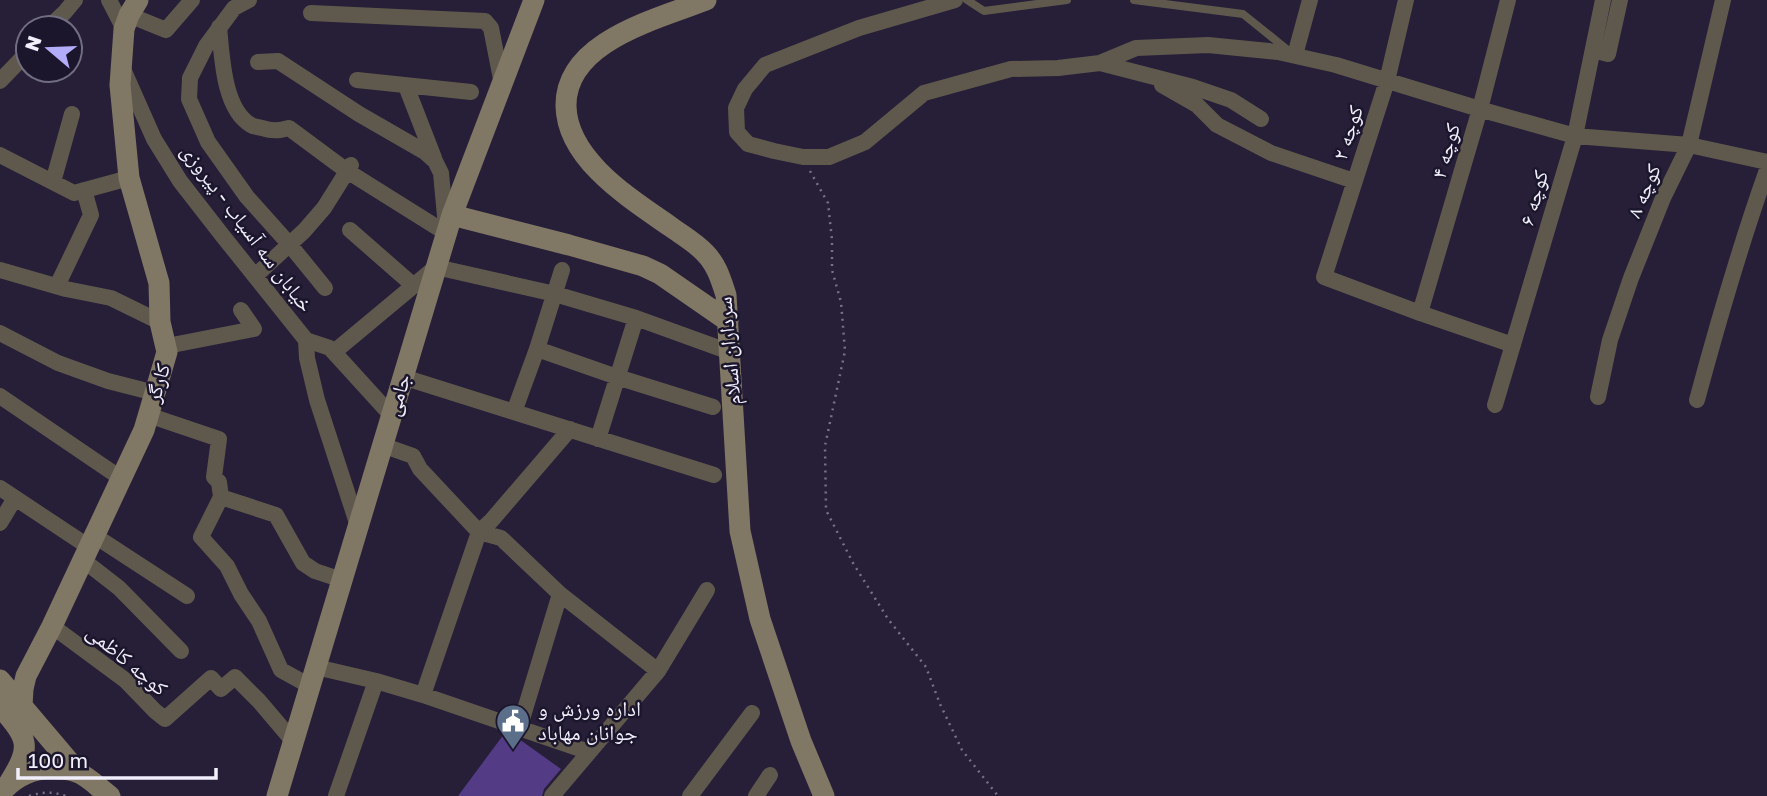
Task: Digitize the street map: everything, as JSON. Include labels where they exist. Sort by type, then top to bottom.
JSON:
[{"type":"street","points":[[63,14],[75,0]]},
{"type":"street","points":[[109,0],[130,15],[166,30],[192,0]]},
{"type":"street","points":[[249,0],[234,8],[206,46],[190,78],[190,99],[208,142],[247,197],[325,288]]},
{"type":"street","points":[[531,9],[545,0]]},
{"type":"street","name":"سرداران اسلام","points":[[706,0],[636,27],[593,50],[573,75],[568,88],[567,116],[577,144],[591,163],[618,188],[705,252],[719,271],[726,295],[740,531],[760,619],[801,741],[824,796]]},
{"type":"street","points":[[955,0],[859,28],[765,65],[745,89],[736,108],[737,132],[748,144],[803,157],[829,157],[864,142],[924,93],[1011,69],[1058,68],[1100,63],[1136,48],[1208,45],[1257,49],[1336,65],[1575,136],[1689,145],[1767,162]]},
{"type":"street","points":[[1294,55],[1310,0]]},
{"type":"street","name":"کوچه ۲","points":[[1406,0],[1387,81],[1324,277],[1420,313]]},
{"type":"street","name":"کوچه ۴","points":[[1420,313],[1480,109],[1508,0]]},
{"type":"street","name":"کوچه ۶","points":[[1495,405],[1575,136],[1603,0]]},
{"type":"street","points":[[1593,50],[1608,54],[1620,0]]},
{"type":"street","name":"کوچه ۸","points":[[1598,397],[1610,340],[1632,278],[1663,198],[1689,145],[1723,0]]},
{"type":"street","name":"جامی","points":[[276,796],[449,224],[531,9]]},
{"type":"street","points":[[311,13],[485,21],[491,28],[502,84]]},
{"type":"street","name":"کارگر","points":[[22,706],[26,676],[144,430],[167,352],[160,322],[159,283],[129,177],[120,85],[130,15]]},
{"type":"street","points":[[219,27],[221,62],[231,101],[251,125],[277,132],[289,128],[349,168],[449,224],[569,245],[643,266],[660,274],[728,321]]},
{"type":"street","points":[[258,62],[278,61],[359,114],[425,152],[435,161]]},
{"type":"street","points":[[1100,63],[1193,87],[1231,100],[1261,119]]},
{"type":"street","name":"خیابان سه آسیاب - پیروزی","points":[[121,65],[154,139],[180,181],[306,340],[330,348],[391,415]]},
{"type":"street","points":[[0,81],[14,66]]},
{"type":"street","points":[[1144,76],[1197,105],[1217,125],[1270,153],[1354,181]]},
{"type":"street","points":[[357,80],[471,92]]},
{"type":"street","points":[[406,86],[441,173],[449,224]]},
{"type":"street","points":[[52,181],[72,114]]},
{"type":"street","points":[[0,155],[74,192],[129,177]]},
{"type":"street","points":[[255,276],[304,231],[324,208],[349,168]]},
{"type":"street","points":[[1697,400],[1745,230],[1767,170]]},
{"type":"street","points":[[57,286],[91,215],[84,190]]},
{"type":"street","points":[[350,230],[414,286]]},
{"type":"street","points":[[334,352],[436,267],[555,294],[636,318],[730,352]]},
{"type":"street","points":[[0,270],[111,298],[160,322]]},
{"type":"street","points":[[514,412],[562,270]]},
{"type":"street","points":[[167,346],[254,329],[242,310]]},
{"type":"street","points":[[1420,313],[1513,345]]},
{"type":"street","points":[[598,439],[636,318]]},
{"type":"street","points":[[0,333],[58,363],[108,382],[155,393]]},
{"type":"street","name":"خیابان سه آسیاب - پیروزی","points":[[306,340],[307,358],[317,400],[358,526]]},
{"type":"street","points":[[537,349],[713,407]]},
{"type":"street","points":[[403,377],[714,475]]},
{"type":"street","points":[[0,396],[122,479]]},
{"type":"street","points":[[148,415],[219,439],[214,477],[219,482],[221,497],[201,537],[227,566],[259,621],[281,670],[313,676],[376,681],[589,752]]},
{"type":"street","points":[[423,695],[479,532],[569,429]]},
{"type":"street","points":[[383,445],[413,456],[420,469],[479,532],[501,538],[559,594],[657,671]]},
{"type":"street","points":[[0,488],[89,548],[187,596]]},
{"type":"street","points":[[221,497],[276,514],[303,563],[315,571],[342,580]]},
{"type":"street","points":[[0,523],[15,498]]},
{"type":"street","points":[[89,548],[119,588],[181,651]]},
{"type":"street","points":[[552,796],[657,671],[707,590]]},
{"type":"street","points":[[519,729],[559,594]]},
{"type":"street","name":"کوچه کاظمی","points":[[52,625],[125,680],[165,719],[211,678],[222,689],[235,677],[293,741]]},
{"type":"street","points":[[0,680],[78,772],[110,796]]},
{"type":"street","points":[[336,796],[376,681]]},
{"type":"street","points":[[0,706],[18,727],[24,750],[22,762],[4,789]]},
{"type":"street","points":[[690,796],[752,713]]},
{"type":"street","points":[[4,789],[20,776],[45,768],[78,772]]},
{"type":"street","points":[[756,796],[770,775]]},
{"type":"lane","points":[[967,0],[984,11],[1067,0]]},
{"type":"lane","points":[[1134,0],[1242,14],[1294,55]]},
{"type":"path","points":[[803,157],[828,203],[832,270],[841,302],[845,351],[825,446],[826,510],[853,563],[888,620],[926,667],[962,750],[998,796]]},
{"type":"path","points":[[29,796],[42,792],[66,796]]},
{"type":"building","name":"اداره ورزش و جوانان مهاباد","points":[[504,734],[519,739],[561,769],[544,789],[542,796],[458,796]]},
{"type":"place","name":"اداره ورزش و جوانان مهاباد","points":[[513,751]]}]
